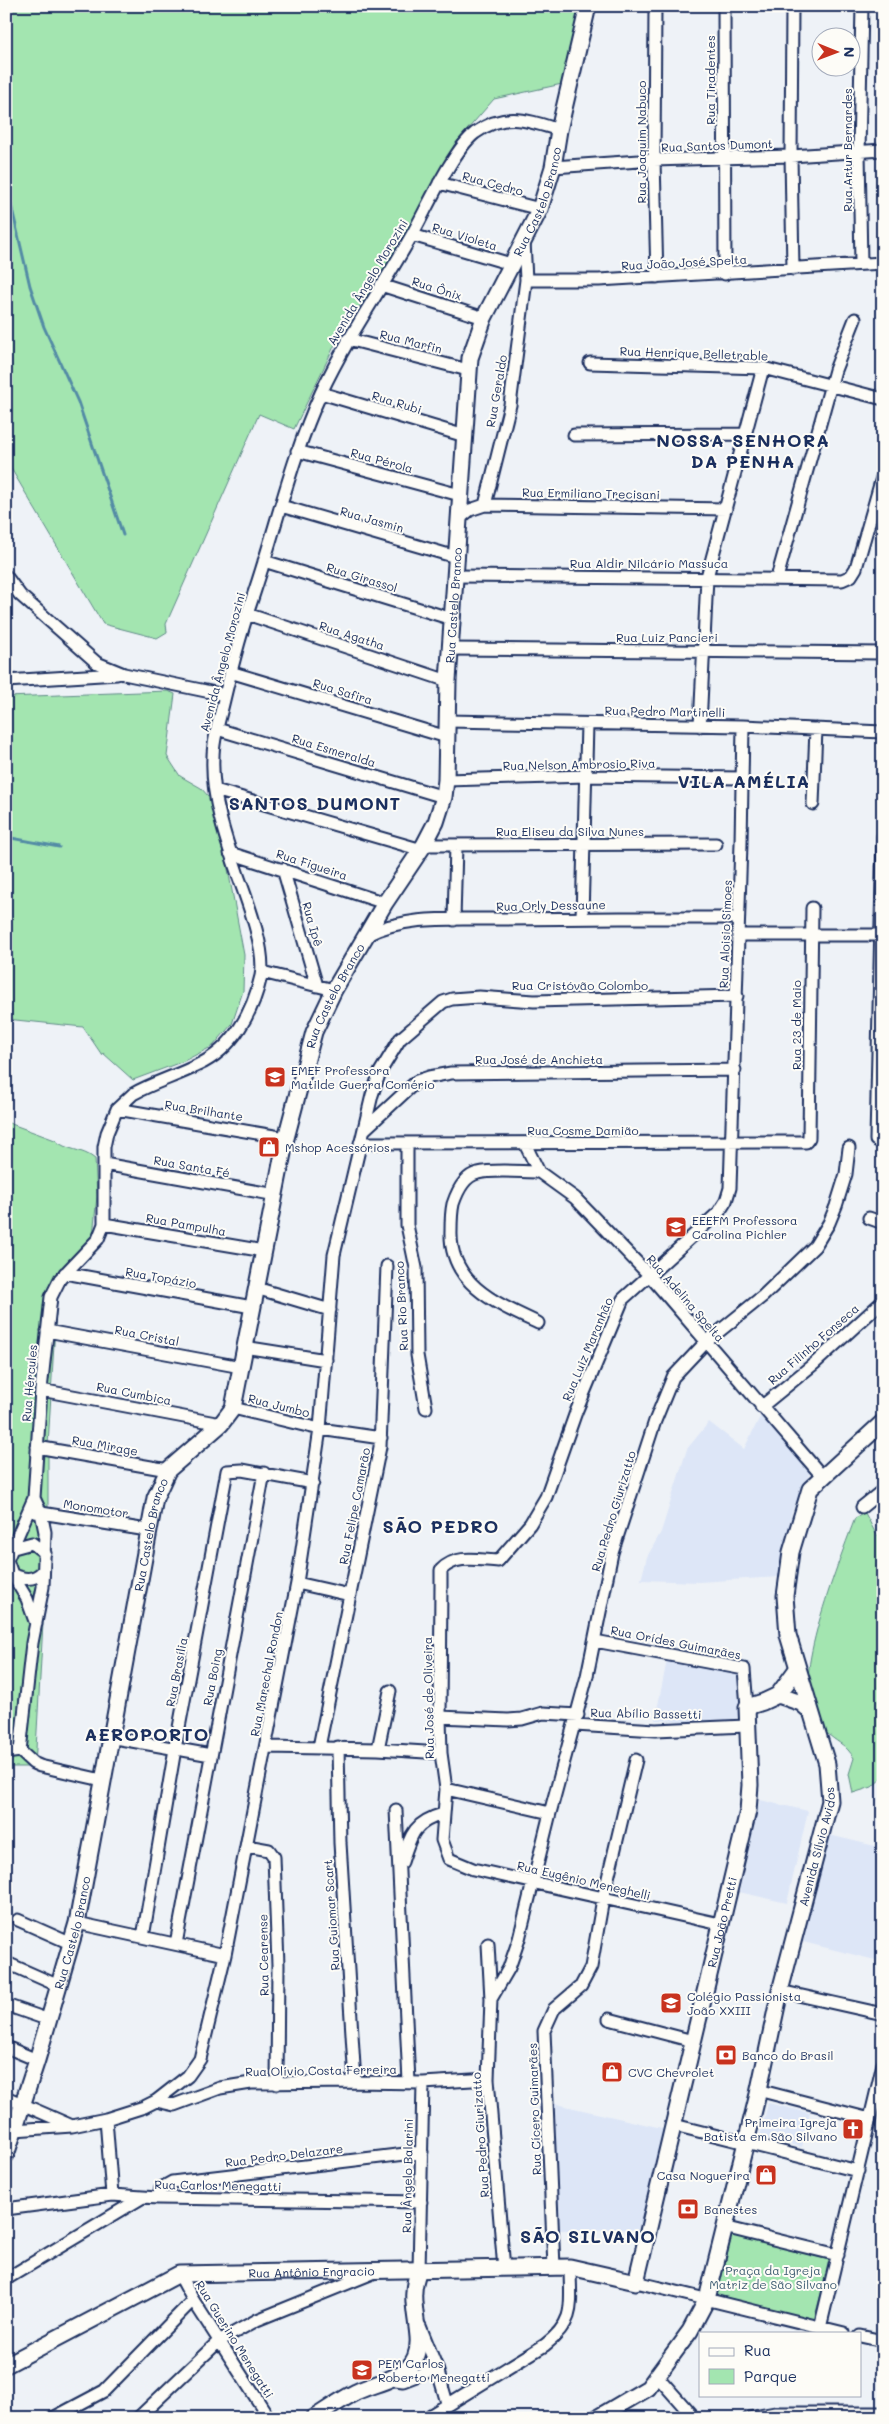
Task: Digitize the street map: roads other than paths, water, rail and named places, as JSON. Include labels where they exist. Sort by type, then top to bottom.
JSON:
[{"type":"street","name":"Rua Castelo Branco","points":[[6,2155],[37,2060],[77,1923],[109,1737],[147,1530],[155,1498],[168,1470],[221,1424],[233,1408],[286,1138],[314,1032],[334,990],[385,903],[423,848],[436,822],[444,797],[448,681],[468,370],[474,342],[484,318],[540,209],[553,167],[559,130],[588,6]]},
{"type":"street","name":"Rua Joaquim Nabuco","points":[[655,6],[654,160],[657,277]]},
{"type":"street","name":"Rua Tiradentes","points":[[724,6],[725,274]]},
{"type":"street","points":[[792,6],[791,156],[794,269]]},
{"type":"street","name":"Rua Artur Bernardes","points":[[861,264],[859,152],[862,6]]},
{"type":"street","name":"Avenida Ângelo Morozini","points":[[65,1273],[89,1251],[98,1239],[104,1224],[106,1140],[117,1109],[124,1100],[142,1088],[200,1065],[224,1048],[249,1012],[262,972],[254,923],[230,853],[215,790],[212,756],[230,672],[247,614],[297,451],[321,393],[348,339],[468,139],[476,132],[496,122],[518,118],[559,130]]},
{"type":"street","name":"Rua Santos Dumont","points":[[553,167],[654,160],[724,160],[883,150]]},
{"type":"street","name":"Rua Cedro","points":[[440,183],[540,209]]},
{"type":"street","name":"Rua Violeta","points":[[412,235],[511,264]]},
{"type":"street","points":[[524,240],[526,280]]},
{"type":"street","name":"Rua João José Spelta","points":[[526,280],[599,280],[725,274],[883,263]]},
{"type":"street","name":"Rua Geraldo","points":[[485,505],[510,405],[526,280]]},
{"type":"street","name":"Rua Ônix","points":[[381,285],[484,318]]},
{"type":"street","points":[[777,578],[835,370],[855,319]]},
{"type":"street","name":"Rua Marfin","points":[[348,339],[468,370]]},
{"type":"street","name":"Rua Henrique Belletrable","points":[[590,363],[763,368],[883,399]]},
{"type":"street","points":[[700,726],[707,577],[763,368]]},
{"type":"street","name":"Rua Rubi","points":[[321,393],[465,436]]},
{"type":"street","points":[[574,436],[744,434]]},
{"type":"street","name":"Rua Pérola","points":[[297,451],[460,495]]},
{"type":"street","name":"Rua Aldir Nilcário Massuca","points":[[456,576],[707,577],[842,580],[851,576],[856,568],[883,474]]},
{"type":"street","name":"Rua Ermiliano Trecisani","points":[[459,519],[470,510],[485,505],[726,509]]},
{"type":"street","name":"Rua Jasmin","points":[[281,506],[456,557]]},
{"type":"street","name":"Rua Girassol","points":[[264,561],[452,619]]},
{"type":"street","points":[[6,576],[10,589],[97,663],[124,674],[225,695]]},
{"type":"street","name":"Rua Agatha","points":[[247,614],[448,681]]},
{"type":"street","name":"Rua Luiz Pancieri","points":[[450,649],[703,650],[883,654]]},
{"type":"street","name":"Rua Safira","points":[[230,672],[447,737]]},
{"type":"street","points":[[6,681],[124,674]]},
{"type":"street","name":"Rua Pedro Martinelli","points":[[447,721],[743,726],[883,732]]},
{"type":"street","points":[[582,918],[587,724]]},
{"type":"street","name":"Rua Aloisio Simoes","points":[[732,1142],[743,726]]},
{"type":"street","points":[[813,804],[816,729]]},
{"type":"street","name":"Rua Esmeralda","points":[[217,730],[444,797]]},
{"type":"street","name":"Rua Nelson Ambrosio Riva","points":[[446,780],[586,776],[742,778]]},
{"type":"street","name":"Rua Eliseu da Silva Nunes","points":[[215,790],[423,848],[456,845],[716,844]]},
{"type":"street","points":[[879,1141],[883,836]]},
{"type":"street","points":[[454,920],[456,845]]},
{"type":"street","name":"Rua Figueira","points":[[230,853],[385,903]]},
{"type":"street","name":"Rua Ipê","points":[[283,869],[317,986]]},
{"type":"street","name":"Rua 23 de Maio","points":[[806,1142],[809,1138],[810,935],[812,908]]},
{"type":"street","name":"Rua Orly Dessaune","points":[[367,935],[396,923],[454,920],[738,918]]},
{"type":"street","points":[[738,934],[882,935]]},
{"type":"street","points":[[262,972],[334,990]]},
{"type":"street","name":"Rua Cristóvão Colombo","points":[[360,1143],[372,1094],[380,1072],[400,1039],[443,1002],[452,998],[479,997],[534,1001],[737,996]]},
{"type":"street","name":"Rua José de Anchieta","points":[[364,1130],[417,1081],[451,1073],[735,1070]]},
{"type":"street","name":"Rua Brilhante","points":[[117,1109],[286,1138]]},
{"type":"street","name":"Rua Luiz Maranhão","points":[[441,1570],[450,1562],[460,1559],[498,1561],[530,1524],[546,1498],[576,1412],[619,1306],[630,1290],[650,1276],[724,1205],[730,1188],[732,1142]]},
{"type":"street","name":"Rua Cosme Damião","points":[[360,1143],[806,1142]]},
{"type":"street","name":"Rua Marechal Rondon","points":[[14,2130],[72,2126],[106,2119],[156,2101],[188,2076],[200,2059],[225,1955],[267,1747],[297,1583],[320,1429],[335,1247],[360,1143]]},
{"type":"street","name":"Rua Rio Branco","points":[[407,1144],[407,1226],[416,1268],[417,1356],[426,1408]]},
{"type":"street","name":"Rua Adelina Spelta","points":[[525,1144],[539,1172],[575,1198],[650,1276],[822,1476]]},
{"type":"street","name":"Rua Pedro Giurizatto","points":[[491,1999],[509,1968],[519,1939],[532,1882],[576,1720],[595,1641],[612,1554],[655,1421],[673,1376],[706,1342],[763,1296],[814,1246],[829,1223],[836,1206],[846,1174],[849,1148]]},
{"type":"street","name":"Rua Santa Fé","points":[[104,1164],[276,1195]]},
{"type":"street","points":[[538,1323],[507,1309],[474,1288],[462,1274],[455,1260],[450,1240],[451,1210],[456,1195],[464,1183],[472,1176],[486,1172],[539,1172]]},
{"type":"street","points":[[868,1218],[883,1223]]},
{"type":"street","name":"Rua Pampulha","points":[[104,1224],[264,1251]]},
{"type":"street","name":"Rua Felipe Camarão","points":[[319,1747],[365,1528],[381,1438],[384,1301],[387,1266]]},
{"type":"street","name":"Rua Topázio","points":[[65,1273],[252,1307]]},
{"type":"street","name":"Rua Hércules","points":[[20,1751],[32,1643],[43,1594],[45,1532],[35,1512],[34,1498],[41,1390],[52,1297],[65,1273]]},
{"type":"street","points":[[256,1288],[330,1310]]},
{"type":"street","name":"Rua Filinho Fonseca","points":[[761,1407],[814,1364],[883,1301]]},
{"type":"street","name":"Rua Cristal","points":[[47,1330],[241,1367]]},
{"type":"street","points":[[244,1347],[326,1360]]},
{"type":"street","name":"Rua Cumbica","points":[[41,1390],[221,1424]]},
{"type":"street","name":"Rua Jumbo","points":[[233,1408],[320,1429],[381,1438]]},
{"type":"street","name":"Avenida Sílvio Avidos","points":[[597,2418],[648,2388],[658,2377],[690,2331],[707,2299],[758,2090],[780,1990],[830,1801],[827,1764],[788,1634],[785,1596],[791,1552],[805,1500],[810,1489],[883,1422]]},
{"type":"street","name":"Rua Mirage","points":[[37,1447],[168,1470]]},
{"type":"street","name":"Rua Brasília","points":[[143,1937],[175,1748],[228,1472],[242,1470],[264,1474]]},
{"type":"street","points":[[264,1474],[313,1483]]},
{"type":"street","name":"Rua Boing","points":[[176,1944],[264,1474]]},
{"type":"street","points":[[862,1507],[883,1490]]},
{"type":"street","points":[[35,1512],[8,1549],[7,1560],[9,1573],[22,1589],[36,1624]]},
{"type":"street","name":"Monomotor","points":[[35,1512],[147,1530]]},
{"type":"street","points":[[8,1549],[32,1543],[45,1553]]},
{"type":"street","name":"Rua José de Oliveira","points":[[441,1570],[440,1717],[441,1753],[446,1789],[442,1840],[446,1854]]},
{"type":"street","points":[[9,1573],[23,1579],[31,1579],[44,1571]]},
{"type":"street","points":[[297,1583],[350,1595]]},
{"type":"street","name":"Rua Orídes Guimarães","points":[[595,1641],[744,1669],[747,1706]]},
{"type":"street","points":[[747,1706],[763,1702],[778,1694],[797,1669]]},
{"type":"street","points":[[378,1749],[390,1691]]},
{"type":"street","points":[[778,1694],[801,1703],[810,1711]]},
{"type":"street","name":"Rua João Pretti","points":[[636,2282],[749,1804],[750,1772],[746,1726],[747,1706]]},
{"type":"street","name":"Rua Abílio Bassetti","points":[[440,1717],[508,1720],[522,1719],[543,1713],[576,1720],[656,1730],[746,1726]]},
{"type":"street","points":[[109,1737],[211,1755]]},
{"type":"street","points":[[267,1747],[338,1747],[441,1753]]},
{"type":"street","name":"Rua Guiomar Scart","points":[[338,1747],[340,1843],[355,2082]]},
{"type":"street","points":[[6,1753],[20,1751],[40,1766],[102,1780]]},
{"type":"street","name":"Rua Cícero Guimarães","points":[[554,2267],[544,2031],[554,2010],[581,1986],[591,1966],[603,1899],[636,1760]]},
{"type":"street","points":[[446,1789],[550,1813]]},
{"type":"street","points":[[396,1810],[409,2082]]},
{"type":"street","points":[[400,1868],[416,1828],[428,1819],[444,1814]]},
{"type":"street","name":"Rua Cearense","points":[[247,1846],[269,1850],[274,1857],[278,1965],[277,2084]]},
{"type":"street","name":"Rua Eugênio Meneghelli","points":[[446,1854],[454,1863],[473,1869],[720,1924]]},
{"type":"street","points":[[18,1920],[72,1944]]},
{"type":"street","points":[[77,1923],[225,1955]]},
{"type":"street","name":"Rua Pedro Giurizatto","points":[[488,1944],[491,1999],[488,2080],[504,2269]]},
{"type":"street","points":[[7,1963],[59,1986]]},
{"type":"street","points":[[780,1990],[883,2014]]},
{"type":"street","points":[[6,2004],[48,2020]]},
{"type":"street","points":[[609,2019],[693,2041]]},
{"type":"street","points":[[6,2048],[37,2060]]},
{"type":"street","points":[[820,2328],[883,2064]]},
{"type":"street","name":"Rua Olívio Costa Ferreira","points":[[156,2101],[174,2105],[220,2088],[251,2083],[423,2083],[488,2080]]},
{"type":"street","name":"Rua Ângelo Balarini","points":[[419,2270],[423,2083]]},
{"type":"street","points":[[758,2090],[870,2119]]},
{"type":"street","points":[[6,2097],[72,2126]]},
{"type":"street","points":[[106,2119],[112,2195]]},
{"type":"street","points":[[674,2125],[858,2171]]},
{"type":"street","name":"Rua Pedro Delazare","points":[[158,2198],[161,2188],[172,2182],[422,2152]]},
{"type":"street","points":[[6,2209],[112,2195],[143,2197]]},
{"type":"street","name":"Rua Carlos Menegatti","points":[[6,2279],[143,2197],[421,2202]]},
{"type":"street","points":[[724,2227],[838,2255]]},
{"type":"street","points":[[425,2417],[557,2336],[568,2319],[570,2267]]},
{"type":"street","name":"Rua Antônio Engracio","points":[[6,2365],[179,2274],[570,2267],[636,2282]]},
{"type":"street","points":[[314,2418],[355,2393],[400,2376],[410,2368],[414,2360],[418,2341],[412,2294],[419,2270]]},
{"type":"street","points":[[138,2418],[219,2341],[257,2320],[379,2271]]},
{"type":"street","name":"Rua Guerino Menegatti","points":[[179,2274],[193,2300],[269,2418]]},
{"type":"street","points":[[636,2282],[839,2332]]},
{"type":"street","points":[[52,2418],[104,2391],[193,2300]]},
{"type":"street","points":[[416,2317],[438,2368],[447,2404]]},
{"type":"street","points":[[862,2336],[883,2341]]},
{"type":"street","points":[[388,2379],[403,2381],[438,2368]]},
{"type":"street","points":[[658,2377],[694,2418]]},
{"type":"street","points":[[749,2418],[775,2413],[883,2413]]},
{"type":"waterway","points":[[6,183],[30,286],[44,327],[78,402],[123,535]]},
{"type":"waterway","points":[[6,837],[59,847]]},
{"type":"place","name":"EMEF Professora Matilde Guerra Comério","points":[[275,1077]]},
{"type":"place","name":"Mshop Acessórios","points":[[269,1147]]},
{"type":"place","name":"EEEFM Professora Carolina Pichler","points":[[676,1227]]},
{"type":"place","name":"Colégio Passionista João XXIII","points":[[671,2003]]},
{"type":"place","name":"Banco do Brasil","points":[[726,2055]]},
{"type":"place","name":"CVC Chevrolet","points":[[612,2072]]},
{"type":"place","name":"Primeira Igreja Batista em São Silvano","points":[[853,2129]]},
{"type":"place","name":"Casa Noguerira","points":[[766,2175]]},
{"type":"place","name":"Banestes","points":[[688,2209]]},
{"type":"place","name":"PEM Carlos Roberto Menegatti","points":[[362,2370]]},
{"type":"district","name":"NOSSA SENHORA DA PENHA","points":[[743,450]]},
{"type":"district","name":"VILA AMÉLIA","points":[[744,781]]},
{"type":"district","name":"SANTOS DUMONT","points":[[315,803]]},
{"type":"district","name":"SÃO PEDRO","points":[[441,1526]]},
{"type":"district","name":"AEROPORTO","points":[[147,1734]]},
{"type":"district","name":"SÃO SILVANO","points":[[588,2236]]},
{"type":"park label","name":"Praça da Igreja Matriz de São Silvano","points":[[773,2277]]}]
